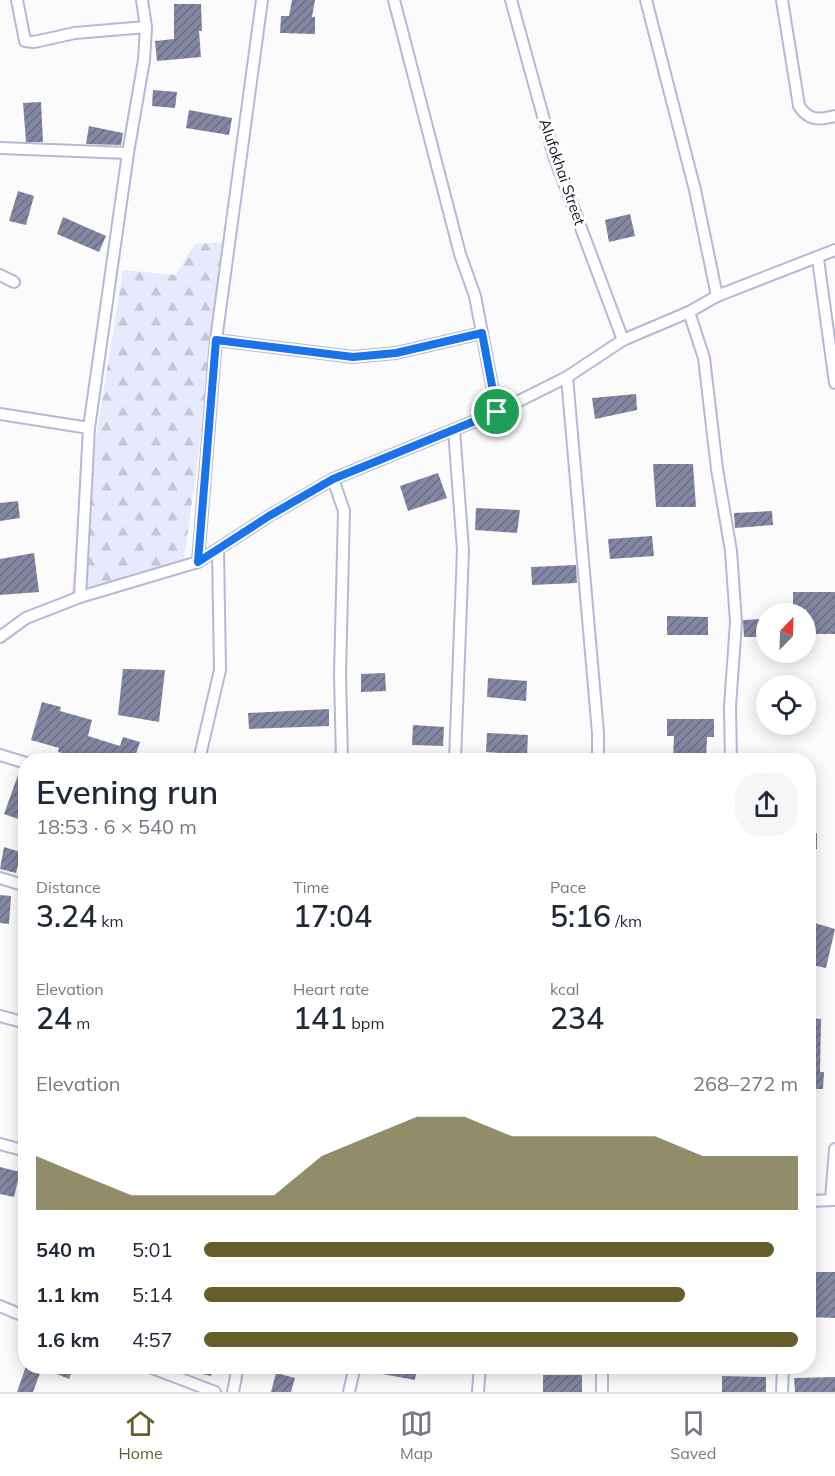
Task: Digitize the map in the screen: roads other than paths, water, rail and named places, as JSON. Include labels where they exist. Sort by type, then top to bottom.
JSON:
[{"type":"street","points":[[17,0],[25,41],[34,42],[75,33],[146,27]]},
{"type":"street","points":[[80,597],[89,428],[128,153],[144,60],[146,27],[142,0]]},
{"type":"street","points":[[198,562],[216,340],[262,0]]},
{"type":"street","points":[[394,0],[460,254],[475,296],[497,412]]},
{"type":"street","name":"Alufokhai Street","points":[[511,0],[554,156],[624,340]]},
{"type":"street","points":[[646,0],[695,190],[717,296]]},
{"type":"street","points":[[782,0],[799,106],[805,115],[812,119],[835,116]]},
{"type":"street","points":[[0,148],[128,153]]},
{"type":"street","points":[[0,637],[26,618],[80,597],[198,562],[269,516],[333,479],[497,412],[567,378],[624,340],[689,312],[717,296],[818,259],[835,250]]},
{"type":"street","points":[[818,259],[835,383]]},
{"type":"street","points":[[0,275],[14,282]]},
{"type":"street","points":[[689,312],[704,358],[717,469],[731,551],[736,622],[730,706],[730,753]]},
{"type":"street","points":[[216,340],[353,357],[376,357],[482,333]]},
{"type":"street","points":[[567,378],[598,753]]},
{"type":"street","points":[[0,414],[89,428]]},
{"type":"street","points":[[454,430],[463,550],[455,753]]},
{"type":"street","points":[[333,479],[344,511],[340,674],[342,753]]},
{"type":"street","points":[[201,753],[220,670],[218,550]]},
{"type":"street","points":[[0,755],[18,761]]},
{"type":"street","points":[[0,878],[18,884]]},
{"type":"street","points":[[0,1016],[18,1021]]},
{"type":"street","points":[[0,1144],[18,1149]]},
{"type":"street","points":[[816,1200],[833,1199],[835,1149]]},
{"type":"street","points":[[0,1306],[18,1314]]},
{"type":"street","points":[[168,1374],[215,1392]]},
{"type":"street","points":[[233,1392],[236,1374]]},
{"type":"street","points":[[350,1392],[353,1374]]},
{"type":"street","points":[[478,1392],[479,1374]]},
{"type":"street","points":[[602,1374],[602,1392]]},
{"type":"street","points":[[782,1392],[783,1374]]}]
